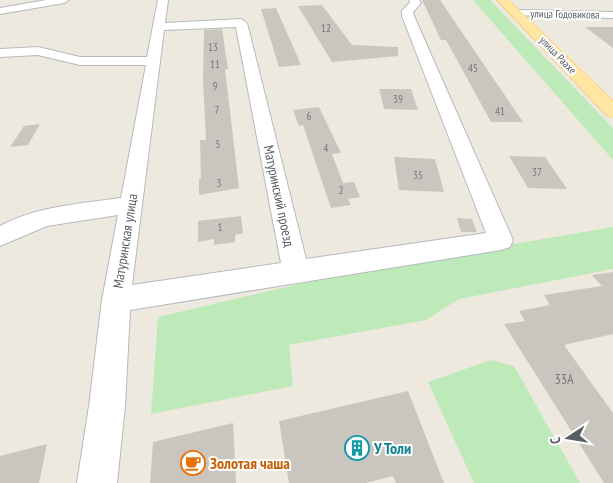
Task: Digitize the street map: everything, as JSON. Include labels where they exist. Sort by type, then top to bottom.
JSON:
[{"type":"main road","name":"улица Раахе","points":[[503,0],[613,111]]},
{"type":"street","points":[[0,12],[64,0]]},
{"type":"street","name":"Матуринская улица","points":[[97,483],[107,406],[116,300],[163,0]]},
{"type":"street","points":[[116,300],[501,240],[408,16],[408,12],[416,3],[414,0]]},
{"type":"street","name":"улица Годовикова","points":[[516,13],[613,15]]},
{"type":"street","name":"Матуринский проезд","points":[[158,27],[241,23],[296,272]]},
{"type":"street","points":[[0,53],[38,51],[80,61],[153,61]]},
{"type":"street","points":[[0,237],[12,228],[35,220],[131,205]]},
{"type":"green space","points":[[473,0],[490,0],[613,128],[613,160]]},
{"type":"green space","points":[[613,227],[613,269],[459,299],[426,320],[289,345],[293,386],[151,414],[158,317],[345,273]]},
{"type":"green space","points":[[491,360],[514,366],[580,483],[474,483],[428,382]]},
{"type":"building","points":[[422,0],[440,0],[523,122],[491,122],[446,40],[441,40]]},
{"type":"building","points":[[322,5],[352,45],[398,47],[398,56],[332,62],[298,6]]},
{"type":"building","points":[[276,8],[301,65],[279,67],[261,9]]},
{"type":"building","points":[[585,27],[613,27],[613,48]]},
{"type":"building","points":[[222,29],[228,69],[225,69],[239,188],[199,195],[199,179],[201,178],[200,140],[206,140],[203,80],[204,30]]},
{"type":"building","points":[[379,89],[411,89],[418,110],[384,109]]},
{"type":"building","points":[[319,107],[341,153],[332,154],[343,183],[354,182],[360,197],[348,199],[351,205],[331,208],[303,125],[299,126],[293,110]]},
{"type":"building","points":[[40,124],[28,145],[10,147],[24,126]]},
{"type":"building","points":[[509,156],[545,157],[567,189],[528,188]]},
{"type":"building","points":[[394,157],[435,159],[444,192],[399,190]]},
{"type":"building","points":[[241,216],[243,233],[235,235],[235,242],[214,245],[214,239],[198,242],[198,221]]},
{"type":"building","points":[[457,218],[472,219],[477,232],[461,232]]},
{"type":"building","points":[[613,272],[613,334],[564,345],[613,413],[613,483],[604,483],[504,324],[525,321],[519,311],[550,305],[544,295],[602,286],[592,275]]},
{"type":"building","name":"У Толи","points":[[408,391],[444,483],[396,483],[393,476],[366,483],[289,483],[279,421]]},
{"type":"building","name":"Золотая чаша","points":[[233,423],[236,483],[150,483],[153,442]]},
{"type":"building","points":[[47,444],[39,483],[0,483],[0,456]]},
{"type":"place","name":"У Толи","points":[[357,448]]},
{"type":"place","name":"Золотая чаша","points":[[193,463]]}]
